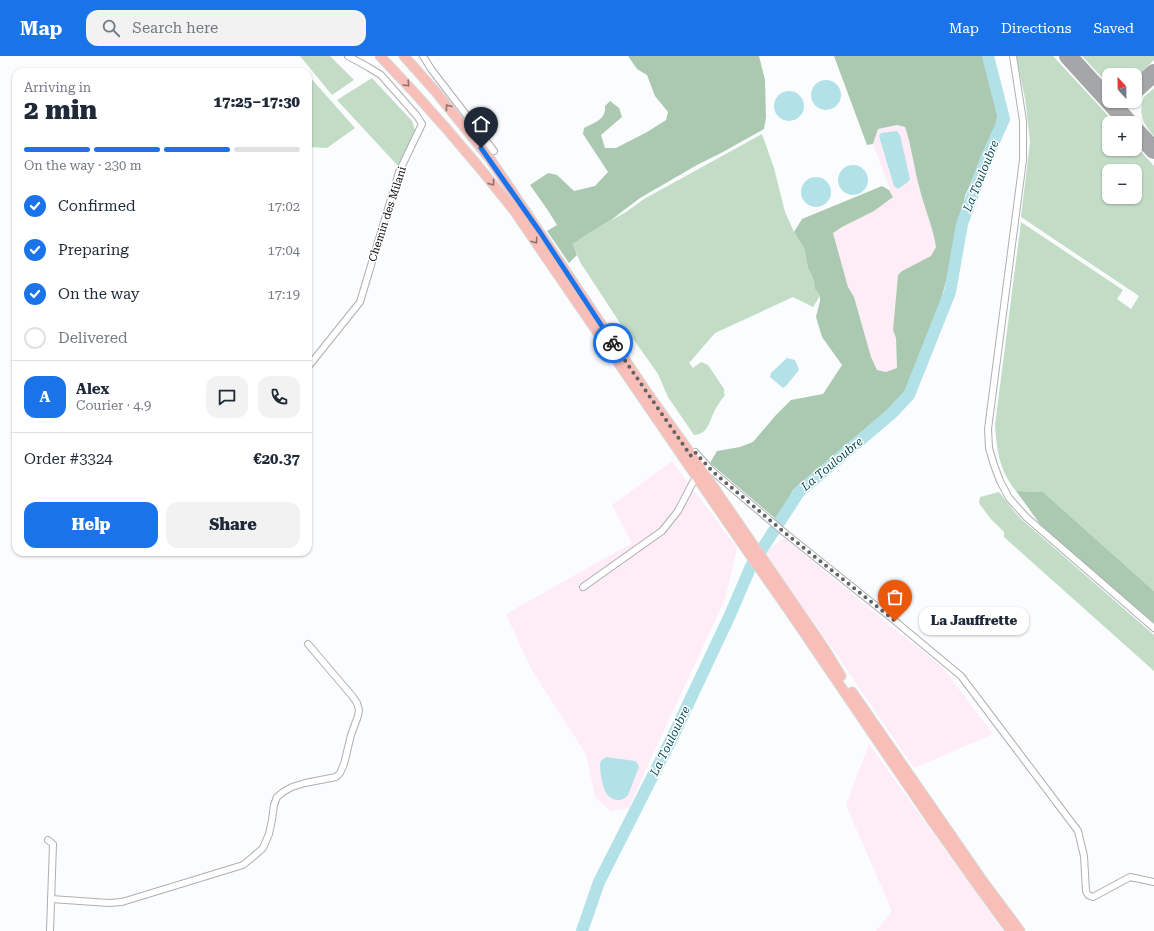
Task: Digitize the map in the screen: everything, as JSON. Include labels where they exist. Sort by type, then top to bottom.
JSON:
[{"type":"main road","points":[[380,56],[437,117],[513,209],[751,550],[824,648],[842,678],[982,880],[1020,931]]},
{"type":"main road","points":[[404,56],[436,92],[490,160],[540,232],[688,458]]},
{"type":"main road","points":[[764,568],[934,824],[1011,931]]},
{"type":"street","name":"Chemin des Milani","points":[[312,361],[360,302],[399,172],[422,124],[418,116],[381,75],[348,56]]},
{"type":"street","points":[[423,56],[494,151]]},
{"type":"street","points":[[1013,56],[1023,121],[1023,160],[988,429],[989,448],[994,465],[1009,498],[1026,517],[1154,628]]},
{"type":"street","points":[[688,458],[695,452],[712,471],[785,533],[961,676],[1078,832],[1084,856],[1086,891],[1088,895],[1093,897],[1130,877],[1154,882]]},
{"type":"street","points":[[583,587],[662,531],[678,511],[699,474]]},
{"type":"street","points":[[51,899],[109,903],[122,902],[243,865],[263,848],[269,834],[274,805],[277,798],[283,792],[292,787],[305,783],[336,777],[340,773],[344,764],[359,710],[353,697],[308,644]]},
{"type":"street","points":[[48,840],[53,844],[50,931]]},
{"type":"shaded area","points":[[897,125],[905,127],[910,139],[920,190],[936,247],[931,256],[902,271],[898,275],[893,330],[896,338],[897,368],[886,372],[877,370],[871,357],[854,297],[848,287],[833,233],[874,211],[893,197],[873,144],[877,129]]},
{"type":"shaded area","points":[[672,461],[737,548],[725,599],[629,808],[611,811],[595,797],[586,754],[531,669],[506,614],[632,543],[612,505]]},
{"type":"shaded area","points":[[784,538],[942,667],[993,734],[914,768],[835,652],[764,553]]},
{"type":"shaded area","points":[[869,744],[1003,931],[876,931],[892,911],[846,805]]},
{"type":"green space","points":[[300,56],[330,56],[354,80],[332,95],[312,71],[312,68],[310,68]]},
{"type":"green space","points":[[628,56],[759,56],[765,80],[766,117],[764,129],[640,198],[611,220],[589,233],[573,244],[577,255],[569,263],[547,231],[557,225],[530,185],[548,173],[557,175],[574,191],[595,186],[608,172],[583,134],[584,128],[602,118],[605,111],[605,106],[610,101],[619,108],[622,117],[601,135],[605,148],[616,148],[666,120],[668,112],[655,96],[647,75],[637,69]]},
{"type":"green space","points":[[834,56],[985,56],[998,116],[993,132],[965,196],[955,248],[942,296],[924,352],[903,397],[854,442],[832,457],[793,490],[777,520],[710,463],[717,451],[740,447],[753,442],[791,400],[823,394],[842,365],[822,337],[816,317],[820,296],[815,289],[813,278],[808,268],[804,248],[794,232],[802,219],[882,186],[889,190],[893,197],[874,211],[833,233],[848,287],[854,297],[871,357],[877,370],[886,372],[897,368],[896,338],[893,330],[898,275],[902,271],[931,256],[936,247],[905,127],[897,125],[878,129],[873,144],[867,145]]},
{"type":"green space","points":[[1016,56],[1053,56],[1109,116],[1102,116],[1102,156],[1142,156],[1142,153],[1154,166],[1154,591],[1043,492],[1016,491],[1002,468],[995,425],[1021,222],[1123,290],[1117,299],[1131,309],[1139,296],[1021,217],[1030,142],[1025,98]]},
{"type":"green space","points":[[1082,56],[1154,56],[1154,60],[1142,71],[1142,68],[1102,68],[1102,77]]},
{"type":"green space","points":[[372,78],[412,121],[415,130],[399,167],[337,100]]},
{"type":"green space","points":[[312,80],[355,128],[327,148],[312,147]]},
{"type":"green space","points":[[1154,88],[1154,136],[1148,129],[1142,117],[1141,109],[1144,97]]},
{"type":"green space","points":[[762,134],[774,168],[785,212],[794,232],[804,248],[808,268],[813,278],[815,289],[820,296],[813,307],[793,297],[715,333],[689,363],[693,368],[701,362],[708,365],[724,389],[725,395],[716,408],[705,430],[694,435],[668,397],[658,374],[620,323],[580,262],[573,244],[590,232],[626,212],[644,199]]},
{"type":"green space","points":[[1016,491],[1043,492],[1154,591],[1154,623],[1045,531]]},
{"type":"green space","points":[[999,492],[1021,519],[1154,635],[1154,671],[1004,537],[1004,532],[990,518],[979,503],[980,497]]},
{"type":"water","points":[[826,80],[837,84],[841,95],[837,106],[826,110],[815,106],[811,95],[815,84]]},
{"type":"water","points":[[789,91],[800,95],[804,106],[800,117],[789,121],[778,117],[774,106],[778,95]]},
{"type":"water","points":[[897,131],[900,135],[910,179],[898,189],[894,186],[879,136],[881,133]]},
{"type":"water","points":[[853,165],[864,169],[868,180],[864,191],[853,195],[842,191],[838,180],[842,169]]},
{"type":"water","points":[[816,177],[827,181],[831,192],[827,203],[816,207],[805,203],[801,192],[805,181]]},
{"type":"water","points":[[787,358],[795,360],[799,370],[783,388],[770,377],[771,373]]},
{"type":"water","points":[[606,757],[635,761],[638,764],[639,767],[626,798],[617,800],[611,798],[606,793],[601,777],[600,764]]},
{"type":"waterway","name":"La Touloubre","points":[[582,931],[599,882],[675,732],[730,615],[751,566],[799,492],[891,414],[909,395],[950,292],[962,224],[986,159],[1004,119],[988,56]]},
{"type":"taxiway","points":[[1068,56],[1123,116]]},
{"type":"taxiway","points":[[1142,84],[1154,73]]},
{"type":"taxiway","points":[[1142,137],[1154,150]]},
{"type":"way so far","points":[[613,343],[691,456],[695,452],[712,471],[785,533],[895,621]]},
{"type":"place","name":"La Jauffrette","points":[[895,621]]},
{"type":"route","points":[[481,148],[540,232],[613,343]]}]
